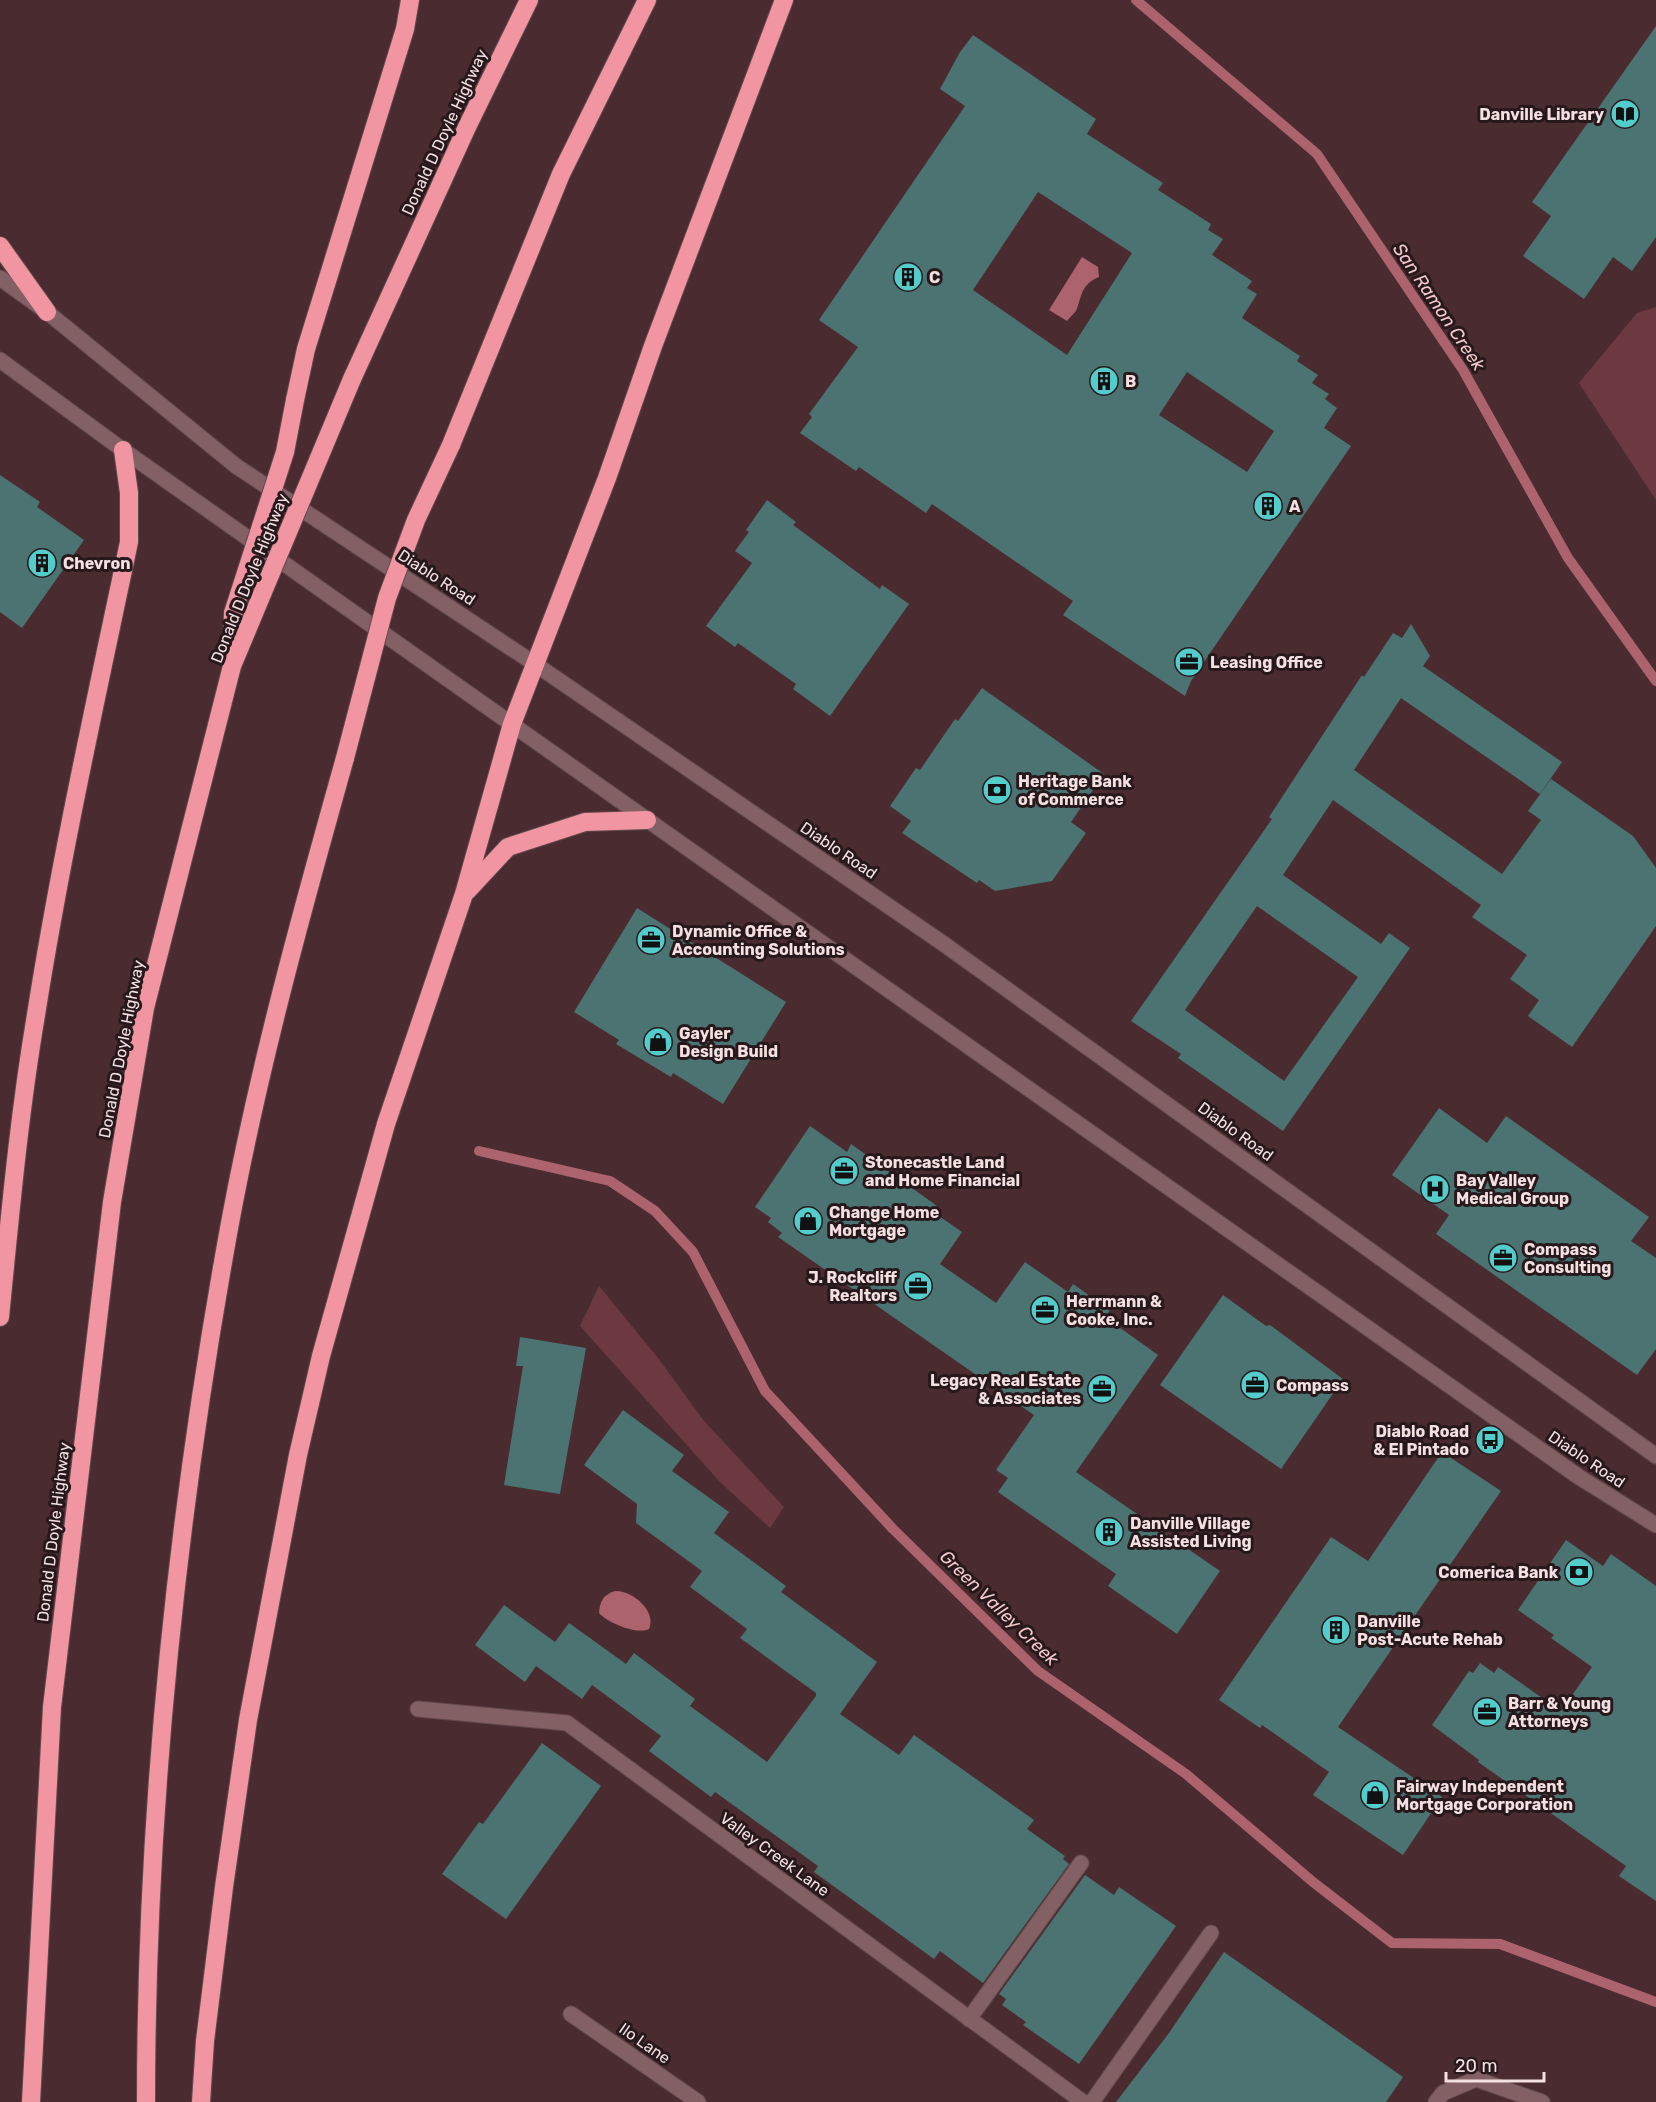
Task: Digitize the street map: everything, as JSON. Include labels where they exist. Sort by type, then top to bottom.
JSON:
[{"type":"highway","points":[[232,666],[233,614],[282,462],[306,349],[405,29],[410,0]]},
{"type":"highway","name":"Donald D Doyle Highway","points":[[31,2102],[52,1707],[112,1202],[145,1008],[232,666],[352,379],[467,127],[529,0]]},
{"type":"highway","points":[[146,2102],[146,1991],[161,1726],[193,1446],[231,1220],[289,960],[387,598],[416,520],[451,445],[561,174],[647,0]]},
{"type":"highway","points":[[201,2102],[205,2041],[222,1898],[248,1720],[298,1455],[321,1356],[386,1124],[464,894],[512,724],[607,478],[672,294],[784,0]]},
{"type":"highway","points":[[0,246],[48,312]]},
{"type":"highway","points":[[0,1317],[14,1179],[35,1016],[65,852],[129,542],[129,493],[123,450]]},
{"type":"highway","points":[[464,894],[508,847],[585,822],[647,820]]},
{"type":"street","name":"Diablo Road","points":[[0,278],[48,312],[236,466],[535,664],[941,942],[1656,1456]]},
{"type":"street","name":"Diablo Road","points":[[0,360],[123,450],[1579,1477],[1656,1525]]},
{"type":"street","name":"Valley Creek Lane","points":[[418,1710],[567,1723],[1083,2102]]},
{"type":"street","points":[[969,2019],[1082,1863]]},
{"type":"street","points":[[1092,2102],[1211,1933]]},
{"type":"street","name":"Ilo Lane","points":[[571,2013],[698,2102]]},
{"type":"street","points":[[1436,2102],[1443,2093],[1476,2079],[1542,2102]]},
{"type":"shaded area","points":[[1082,257],[1098,267],[1099,277],[1086,286],[1077,309],[1067,321],[1049,310]]},
{"type":"shaded area","points":[[1656,307],[1656,500],[1579,383],[1637,313]]},
{"type":"shaded area","points":[[599,1286],[658,1358],[704,1421],[784,1507],[770,1528],[720,1482],[580,1326]]},
{"type":"shaded area","points":[[615,1591],[629,1594],[641,1603],[649,1615],[651,1622],[649,1629],[637,1630],[623,1627],[609,1621],[599,1613],[603,1599]]},
{"type":"building","name":"Danville Library","points":[[1656,26],[1656,237],[1632,271],[1613,257],[1584,299],[1523,256],[1551,216],[1532,202]]},
{"type":"building","points":[[973,35],[1096,119],[1087,134],[1163,183],[1158,190],[1211,224],[1208,230],[1223,239],[1212,255],[1252,281],[1247,288],[1257,294],[1242,318],[1300,356],[1297,361],[1318,375],[1312,383],[1329,394],[1325,399],[1337,408],[1324,428],[1351,446],[1191,681],[1185,696],[1063,615],[1073,601],[932,504],[926,513],[859,467],[856,471],[800,433],[812,417],[809,414],[858,347],[819,320],[965,106],[940,89],[960,52]],"holes":[[[1038,192],[1132,253],[1067,355],[973,290]],[[1187,372],[1274,431],[1247,472],[1159,415]]]},
{"type":"building","name":"Chevron","points":[[0,475],[40,502],[37,507],[84,540],[22,628],[0,612]]},
{"type":"building","points":[[767,500],[796,522],[793,525],[880,589],[882,585],[909,604],[830,716],[793,689],[796,684],[738,643],[735,647],[706,626],[752,563],[735,551],[749,532],[746,530]]},
{"type":"building","points":[[1411,624],[1430,656],[1423,666],[1562,762],[1540,794],[1401,698],[1354,770],[1502,874],[1541,820],[1528,811],[1551,779],[1633,836],[1656,868],[1656,926],[1572,1047],[1528,1016],[1539,1000],[1510,979],[1527,955],[1472,917],[1481,905],[1333,800],[1283,875],[1381,944],[1389,933],[1410,948],[1283,1131],[1178,1058],[1181,1054],[1131,1021],[1272,819],[1269,817],[1362,675],[1364,677],[1393,633],[1402,638]],"holes":[[[1257,906],[1358,977],[1284,1081],[1185,1010]]]},
{"type":"building","name":"Heritage Bank of Commerce","points":[[982,688],[1104,774],[1071,822],[1086,833],[1052,881],[995,891],[979,880],[977,883],[902,833],[911,821],[890,806],[916,768],[920,770],[955,719],[958,721]]},
{"type":"building","points":[[637,908],[786,1002],[723,1104],[673,1073],[671,1077],[616,1044],[619,1040],[574,1012]]},
{"type":"building","points":[[1439,1108],[1487,1143],[1506,1116],[1649,1217],[1631,1241],[1656,1258],[1656,1349],[1637,1375],[1436,1234],[1449,1215],[1392,1175]]},
{"type":"building","points":[[810,1126],[847,1152],[851,1144],[937,1206],[933,1212],[962,1232],[940,1264],[996,1303],[1025,1262],[1068,1292],[1073,1284],[1110,1310],[1105,1317],[1158,1355],[1076,1472],[1220,1571],[1177,1634],[1108,1586],[1116,1574],[998,1492],[1008,1478],[996,1470],[1034,1415],[778,1237],[782,1233],[768,1222],[771,1218],[755,1207]]},
{"type":"building","name":"Compass","points":[[1223,1295],[1266,1326],[1270,1325],[1343,1379],[1281,1469],[1160,1385]]},
{"type":"building","points":[[520,1337],[586,1348],[560,1494],[504,1485],[523,1366],[516,1366]]},
{"type":"building","points":[[623,1410],[684,1455],[672,1471],[729,1512],[714,1533],[786,1586],[781,1592],[877,1662],[840,1714],[899,1755],[914,1735],[1034,1820],[1027,1829],[1065,1856],[1063,1859],[1069,1864],[983,1983],[940,1951],[934,1959],[814,1872],[818,1866],[715,1792],[711,1797],[649,1751],[661,1736],[592,1685],[582,1699],[536,1666],[525,1682],[475,1645],[504,1605],[555,1642],[569,1623],[626,1664],[634,1653],[695,1699],[690,1706],[767,1762],[816,1696],[816,1693],[740,1638],[747,1629],[690,1587],[702,1571],[636,1523],[637,1504],[584,1465]]},
{"type":"building","name":"Danville Post-Acute Rehab","points":[[1442,1452],[1501,1491],[1338,1727],[1442,1797],[1403,1855],[1313,1795],[1329,1772],[1262,1725],[1260,1728],[1219,1700],[1331,1537],[1368,1561]]},
{"type":"building","points":[[1566,1540],[1603,1566],[1611,1554],[1656,1586],[1656,1901],[1619,1876],[1626,1866],[1478,1762],[1479,1760],[1432,1725],[1469,1671],[1473,1673],[1480,1663],[1494,1673],[1498,1667],[1561,1711],[1592,1667],[1551,1638],[1554,1635],[1518,1610]]},
{"type":"building","points":[[542,1743],[601,1786],[506,1919],[442,1874],[479,1822],[483,1824]]},
{"type":"building","points":[[1085,1875],[1114,1895],[1119,1887],[1176,1926],[1079,2064],[1023,2025],[1026,2022],[1002,2005],[1006,1999],[999,1994]]},
{"type":"building","points":[[1224,1952],[1403,2077],[1386,2102],[1116,2102],[1169,2033]]},
{"type":"waterway","name":"San Ramon Creek","points":[[1136,0],[1317,154],[1463,370],[1568,558],[1656,681]]},
{"type":"waterway","name":"Green Valley Creek","points":[[479,1151],[610,1181],[655,1211],[693,1252],[765,1391],[893,1529],[1038,1671],[1186,1774],[1313,1882],[1392,1943],[1500,1944],[1656,2002]]},
{"type":"place","name":"Danville Library","points":[[1625,114]]},
{"type":"place","name":"C","points":[[908,277]]},
{"type":"place","name":"B","points":[[1104,381]]},
{"type":"place","name":"A","points":[[1268,506]]},
{"type":"place","name":"Chevron","points":[[42,563]]},
{"type":"place","name":"Leasing Office","points":[[1189,662]]},
{"type":"place","name":"Heritage Bank of Commerce","points":[[997,790]]},
{"type":"place","name":"Dynamic Office & Accounting Solutions","points":[[651,940]]},
{"type":"place","name":"Gayler Design Build","points":[[658,1042]]},
{"type":"place","name":"Stonecastle Land and Home Financial","points":[[844,1171]]},
{"type":"place","name":"Bay Valley Medical Group","points":[[1435,1189]]},
{"type":"place","name":"Change Home Mortgage","points":[[808,1221]]},
{"type":"place","name":"Compass Consulting","points":[[1503,1258]]},
{"type":"place","name":"J. Rockcliff Realtors","points":[[918,1286]]},
{"type":"place","name":"Herrmann & Cooke, Inc.","points":[[1045,1310]]},
{"type":"place","name":"Compass","points":[[1255,1385]]},
{"type":"place","name":"Legacy Real Estate & Associates","points":[[1102,1389]]},
{"type":"place","name":"Diablo Road & El Pintado","points":[[1490,1440]]},
{"type":"place","name":"Danville Village Assisted Living","points":[[1109,1532]]},
{"type":"place","name":"Comerica Bank","points":[[1579,1572]]},
{"type":"place","name":"Danville Post-Acute Rehab","points":[[1336,1630]]},
{"type":"place","name":"Barr & Young Attorneys","points":[[1487,1712]]},
{"type":"place","name":"Fairway Independent Mortgage Corporation","points":[[1375,1795]]}]
